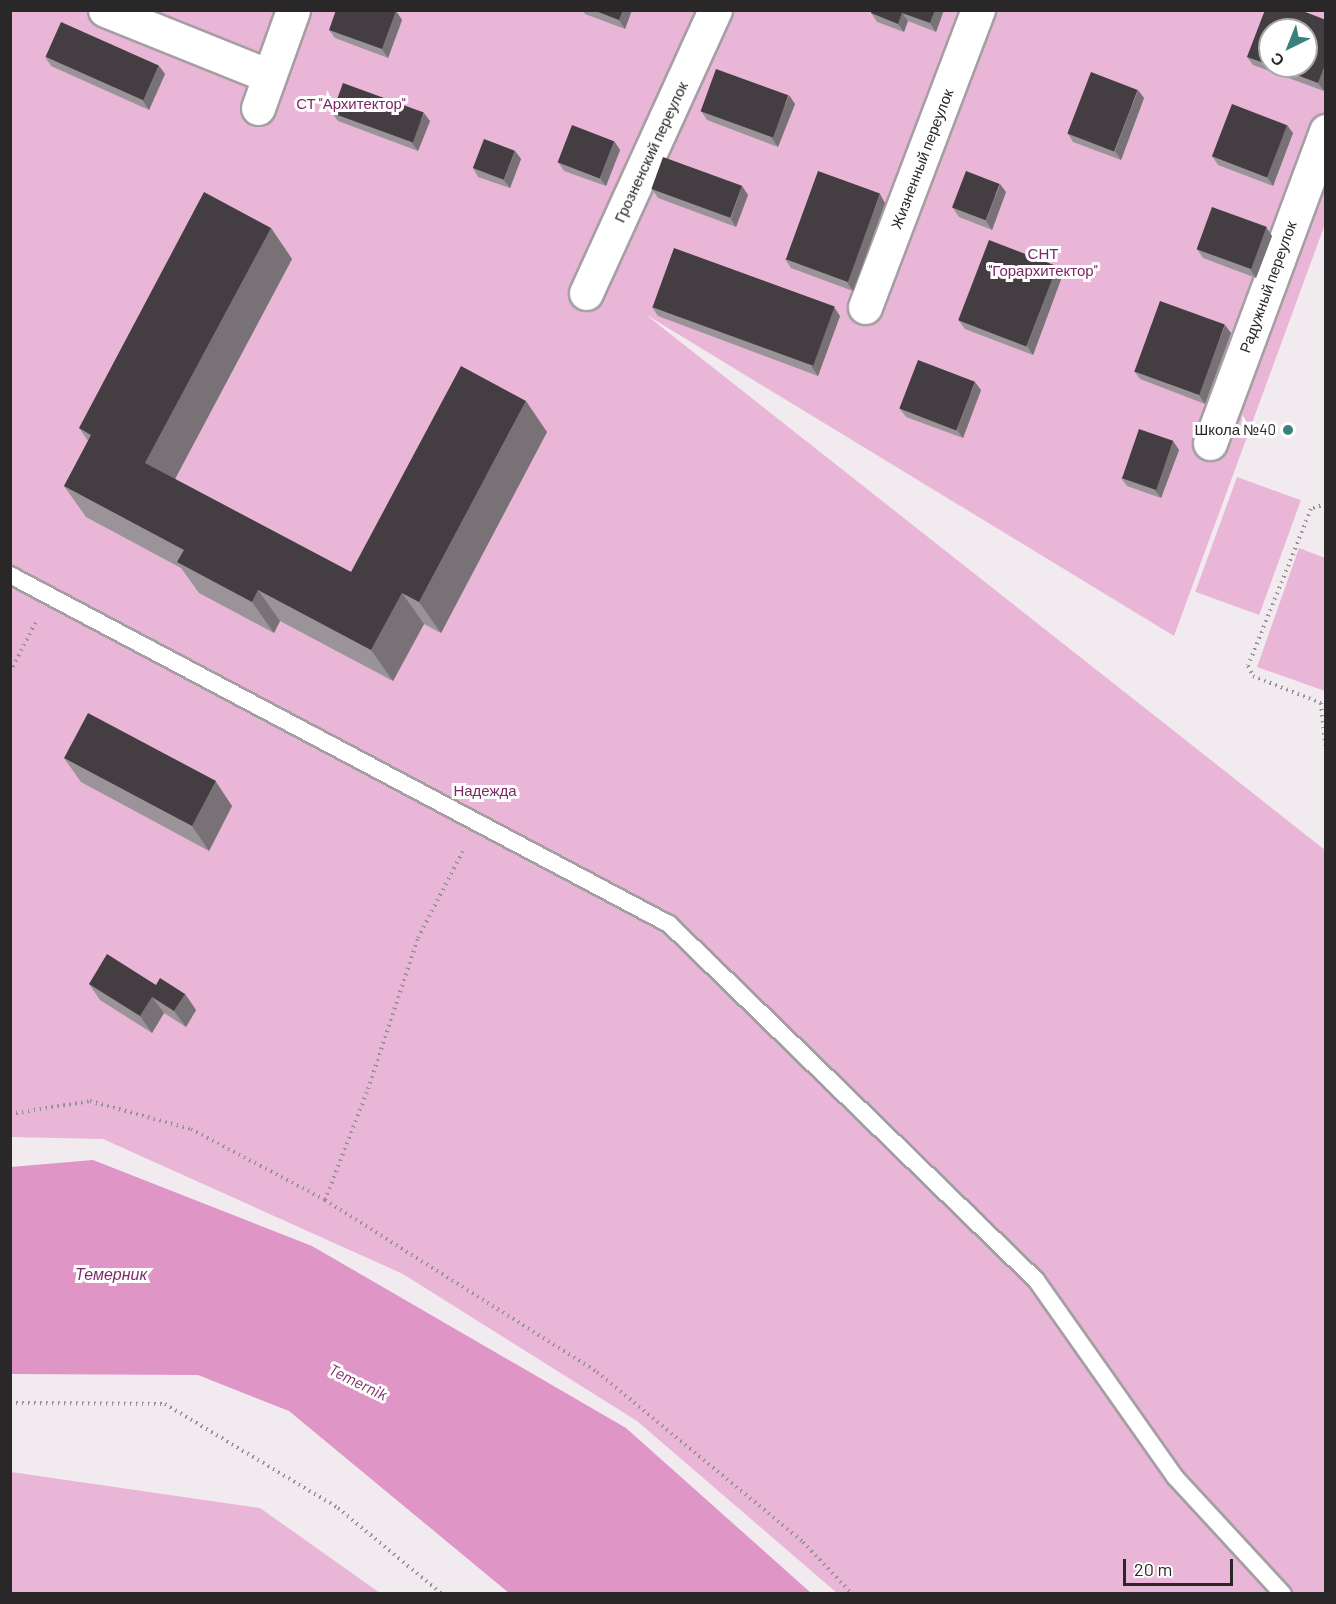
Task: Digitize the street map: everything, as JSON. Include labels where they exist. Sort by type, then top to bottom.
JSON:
[{"type":"street","points":[[105,10],[269,76]]},
{"type":"street","points":[[258,108],[293,10]]},
{"type":"street","name":"Грозненский переулок","points":[[586,293],[715,10]]},
{"type":"street","name":"Жизненный переулок","points":[[865,307],[978,10]]},
{"type":"street","name":"Радужный переулок","points":[[1210,443],[1326,131]]},
{"type":"lane","points":[[10,574],[669,924],[1036,1281],[1175,1477],[1283,1593]]},
{"type":"path","points":[[1326,504],[1311,509],[1248,666],[1253,676],[1321,703],[1326,752]]},
{"type":"path","points":[[10,672],[50,596]]},
{"type":"path","points":[[325,1200],[368,1089],[417,938],[477,822]]},
{"type":"path","points":[[10,1114],[90,1101],[191,1129],[325,1200],[597,1372],[803,1542],[852,1593]]},
{"type":"path","points":[[10,1403],[165,1404],[338,1508],[442,1593]]},
{"type":"green space","name":"Надежда","points":[[11,11],[1325,11],[1325,224],[1174,636],[645,314],[1325,850],[1325,1593],[837,1593],[637,1421],[403,1274],[103,1139],[11,1137]]},
{"type":"green space","points":[[1237,477],[1301,500],[1259,615],[1195,592]]},
{"type":"green space","points":[[1299,548],[1325,558],[1325,691],[1257,667]]},
{"type":"green space","points":[[11,1472],[260,1508],[380,1593],[11,1593]]},
{"type":"water","name":"Темерник","points":[[93,1160],[312,1246],[626,1428],[811,1593],[509,1593],[289,1411],[198,1375],[11,1374],[11,1167]]},
{"type":"building","points":[[336,10],[396,11],[382,49],[329,30]]},
{"type":"building","points":[[593,10],[623,10],[619,20]]},
{"type":"building","points":[[872,10],[935,10],[930,23],[902,13],[898,24],[871,13]]},
{"type":"building","points":[[1265,10],[1300,10],[1326,20],[1326,62],[1318,83],[1305,78],[1318,78],[1318,18],[1262,18]]},
{"type":"building","points":[[61,22],[159,66],[143,100],[46,57]]},
{"type":"building","points":[[1258,28],[1258,61],[1247,57]]},
{"type":"building","points":[[716,69],[788,95],[773,138],[701,111]]},
{"type":"building","points":[[1091,72],[1138,90],[1114,152],[1067,134]]},
{"type":"building","points":[[343,83],[424,112],[413,142],[332,113]]},
{"type":"building","points":[[1232,104],[1287,125],[1267,177],[1212,156]]},
{"type":"building","points":[[572,125],[614,141],[600,178],[558,162]]},
{"type":"building","points":[[484,139],[515,151],[504,180],[473,168]]},
{"type":"building","points":[[663,157],[742,186],[730,218],[651,189]]},
{"type":"building","points":[[818,171],[880,194],[848,282],[786,259]]},
{"type":"building","points":[[966,171],[1000,184],[986,220],[952,207]]},
{"type":"building","points":[[204,192],[271,228],[145,463],[351,572],[461,366],[526,401],[419,602],[402,593],[371,650],[258,590],[252,602],[177,562],[184,550],[64,486],[91,435],[79,428]]},
{"type":"building","points":[[1212,207],[1267,227],[1251,269],[1197,249]]},
{"type":"building","points":[[989,240],[1057,266],[1026,346],[958,320]]},
{"type":"building","points":[[674,248],[835,306],[813,366],[652,307]]},
{"type":"building","points":[[1160,301],[1225,325],[1199,395],[1134,371]]},
{"type":"building","points":[[918,360],[975,382],[956,430],[899,409]]},
{"type":"building","points":[[1139,429],[1173,441],[1156,490],[1122,478]]},
{"type":"building","points":[[88,713],[216,781],[192,826],[64,758]]},
{"type":"building","points":[[107,954],[156,985],[160,978],[185,994],[174,1011],[152,997],[140,1016],[89,984]]},
{"type":"place","name":"Школа №40","points":[[1288,430]]},
{"type":"park label","name":"СТ \"Архитектор\"","points":[[351,104]]},
{"type":"park label","name":"СНТ \"Горархитектор\"","points":[[1043,262]]},
{"type":"water label","name":"Temernik","points":[[358,1382]]}]
